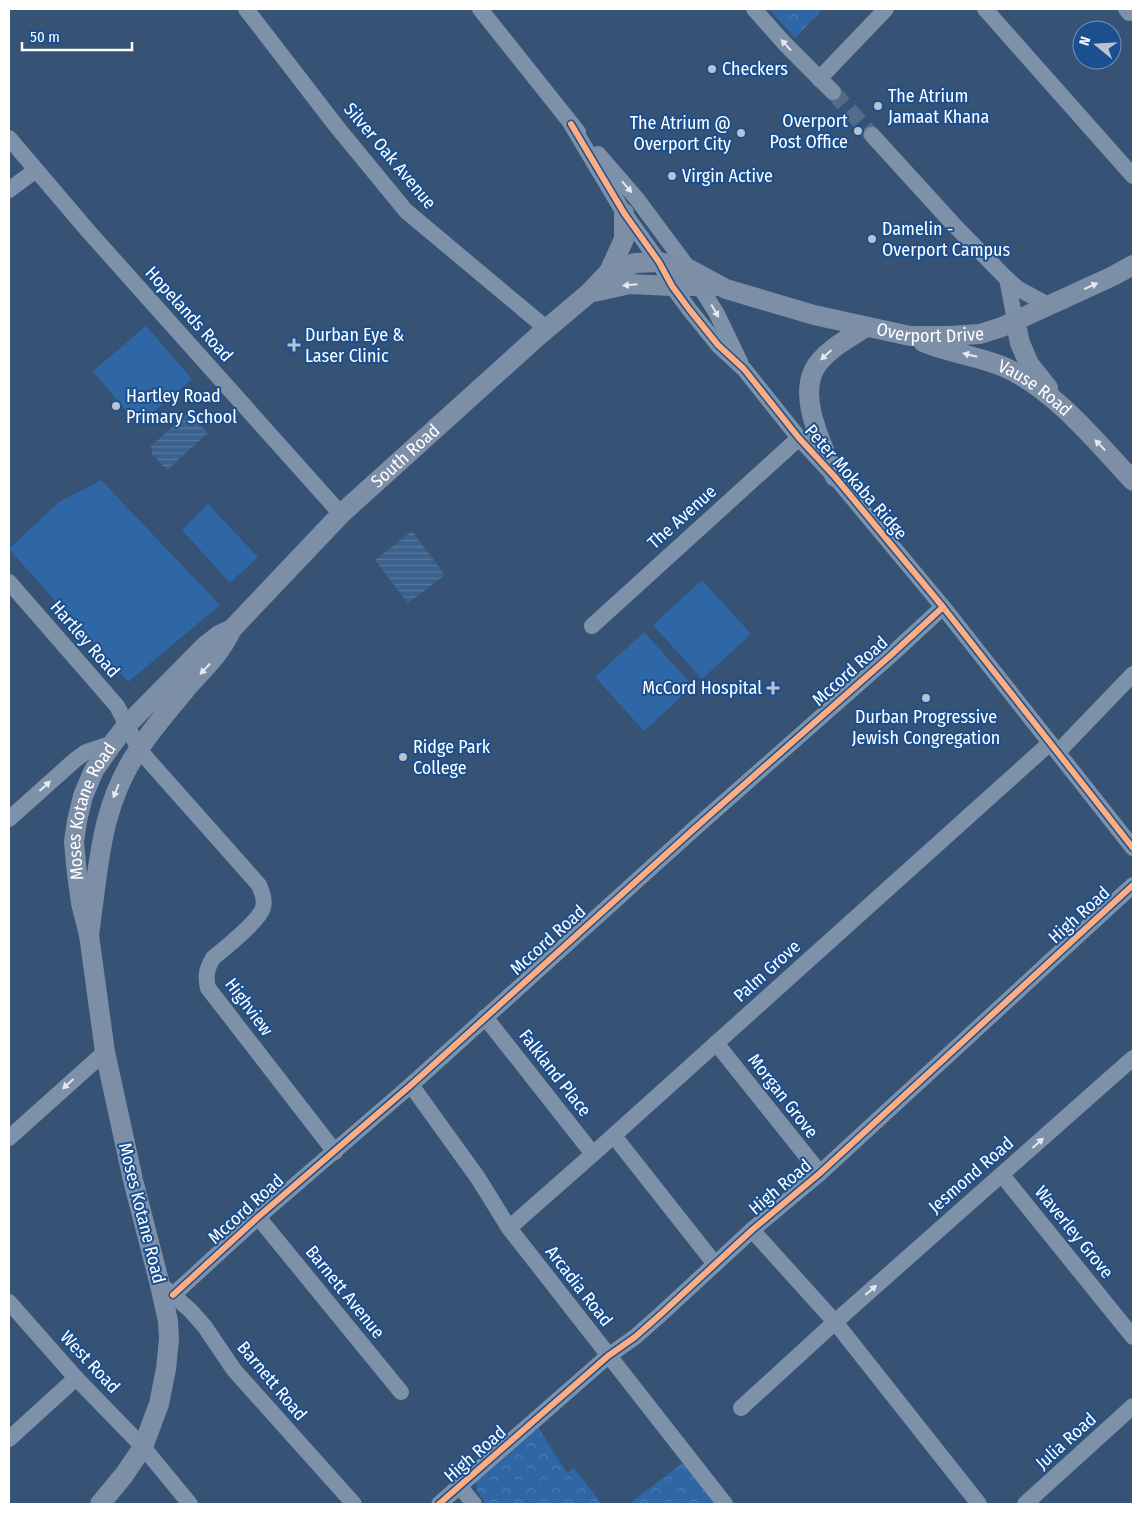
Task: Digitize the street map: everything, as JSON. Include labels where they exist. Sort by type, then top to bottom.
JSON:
[{"type":"main road","points":[[609,272],[626,233],[624,213]]},
{"type":"main road","name":"South Road","points":[[139,749],[187,688],[216,657],[232,629],[341,514],[547,328],[589,293],[609,272],[635,263],[659,262],[689,269]]},
{"type":"main road","name":"Overport Drive","points":[[689,269],[709,286],[814,315],[910,336],[980,334],[1002,327],[1133,265]]},
{"type":"main road","name":"South Road","points":[[589,293],[630,284],[709,286]]},
{"type":"main road","points":[[1016,320],[1020,343],[1029,364],[1058,402]]},
{"type":"main road","points":[[835,477],[810,408],[808,395],[810,383],[818,363],[827,354],[866,327]]},
{"type":"main road","name":"Vause Road","points":[[910,336],[944,349],[982,358],[1006,368],[1058,402],[1133,481]]},
{"type":"main road","name":"South Road","points":[[127,725],[204,646],[219,635],[232,629]]},
{"type":"main road","name":"Moses Kotane Road","points":[[100,1504],[124,1475],[142,1448],[159,1404],[166,1369],[169,1340],[166,1290],[133,1180],[105,1052],[89,935],[81,903],[74,842],[83,796],[94,770],[127,725]]},
{"type":"main road","name":"Moses Kotane Road","points":[[89,935],[98,859],[106,818],[116,790],[139,749]]},
{"type":"street","name":"Silver Oak Avenue","points":[[246,9],[337,127],[406,211],[547,328]]},
{"type":"street","name":"Peter Mokaba Ridge","points":[[480,9],[572,124],[637,199],[689,269]]},
{"type":"street","points":[[754,9],[785,44],[833,92]]},
{"type":"street","points":[[985,9],[1133,176]]},
{"type":"street","points":[[819,79],[880,11]]},
{"type":"street","name":"Peter Mokaba Ridge","points":[[572,124],[624,213],[659,262],[672,286],[718,345],[744,370],[799,438],[835,477],[943,607],[1133,848]]},
{"type":"street","points":[[872,135],[954,225],[1007,279],[1017,288],[1048,305]]},
{"type":"street","name":"Hopelands Road","points":[[9,138],[341,514]]},
{"type":"street","points":[[9,190],[36,170]]},
{"type":"street","points":[[1007,279],[1016,320]]},
{"type":"street","name":"Peter Mokaba Ridge","points":[[709,286],[717,314],[744,370]]},
{"type":"street","name":"The Avenue","points":[[592,626],[799,438]]},
{"type":"street","name":"Hartley Road","points":[[9,582],[117,706],[139,749]]},
{"type":"street","name":"Mccord Road","points":[[166,1290],[258,1217],[334,1152],[943,607]]},
{"type":"street","name":"Palm Grove","points":[[509,1228],[716,1043],[1054,747],[1133,674]]},
{"type":"street","points":[[9,819],[74,760],[86,752],[113,743]]},
{"type":"street","name":"Highview","points":[[139,749],[258,885],[263,896],[263,908],[257,918],[213,958],[208,966],[206,978],[208,988],[334,1152]]},
{"type":"street","name":"High Road","points":[[439,1504],[608,1356],[635,1337],[752,1230],[820,1173],[1133,885]]},
{"type":"street","name":"Falkland Place","points":[[485,1017],[593,1154]]},
{"type":"street","name":"Morgan Grove","points":[[716,1043],[820,1173]]},
{"type":"street","points":[[12,1130],[105,1052]]},
{"type":"street","name":"Jesmond Road","points":[[741,1408],[835,1322],[1133,1058]]},
{"type":"street","name":"Arcadia Road","points":[[411,1084],[478,1178],[509,1228],[725,1504]]},
{"type":"street","points":[[614,1136],[715,1264]]},
{"type":"street","name":"Waverley Grove","points":[[1002,1175],[1133,1337]]},
{"type":"street","name":"Barnett Avenue","points":[[258,1217],[401,1392]]},
{"type":"street","points":[[752,1230],[835,1322],[979,1504]]},
{"type":"street","name":"Barnett Road","points":[[166,1290],[191,1311],[205,1327],[234,1370],[354,1504]]},
{"type":"street","name":"West Road","points":[[9,1302],[76,1378],[142,1448]]},
{"type":"street","points":[[9,1439],[76,1378]]},
{"type":"street","name":"Julia Road","points":[[1025,1504],[1133,1406]]},
{"type":"street","points":[[142,1448],[190,1504]]},
{"type":"street","points":[[460,1487],[474,1504]]},
{"type":"green space","points":[[769,9],[823,9],[795,38]]},
{"type":"green space","points":[[146,326],[192,379],[138,425],[93,371]]},
{"type":"green space","points":[[101,480],[220,605],[128,682],[9,549],[59,502]]},
{"type":"green space","points":[[208,504],[258,557],[230,583],[182,530]]},
{"type":"green space","points":[[702,580],[751,634],[702,679],[653,625]]},
{"type":"green space","points":[[644,632],[693,686],[644,731],[595,677]]},
{"type":"green space","points":[[536,1424],[567,1473],[574,1468],[602,1504],[486,1504],[477,1491],[476,1480]]},
{"type":"green space","points":[[685,1461],[718,1504],[629,1504]]},
{"type":"shaded area","points":[[188,413],[208,433],[167,470],[152,454],[151,446]]},
{"type":"shaded area","points":[[412,531],[445,575],[408,603],[375,560]]},
{"type":"tunnel","points":[[833,92],[872,135]]},
{"type":"cycle path","points":[[571,124],[624,213],[659,262],[672,286],[689,309],[718,345],[744,369],[799,438],[835,477],[943,607],[1133,848]]},
{"type":"cycle path","points":[[173,1295],[258,1217],[411,1085],[943,607]]},
{"type":"cycle path","points":[[439,1504],[608,1356],[635,1337],[752,1230],[820,1173],[1133,885]]},
{"type":"place","name":"Checkers","points":[[712,69]]},
{"type":"place","name":"The Atrium Jamaat Khana","points":[[878,106]]},
{"type":"place","name":"Overport Post Office","points":[[858,131]]},
{"type":"place","name":"The Atrium @ Overport City","points":[[741,133]]},
{"type":"place","name":"Virgin Active","points":[[672,176]]},
{"type":"place","name":"Damelin - Overport Campus","points":[[872,239]]},
{"type":"place","name":"Durban Eye & Laser Clinic","points":[[294,345]]},
{"type":"place","name":"Hartley Road Primary School","points":[[116,406]]},
{"type":"place","name":"McCord Hospital","points":[[773,688]]},
{"type":"place","name":"Durban Progressive Jewish Congregation","points":[[926,698]]},
{"type":"place","name":"Ridge Park College","points":[[403,757]]}]
